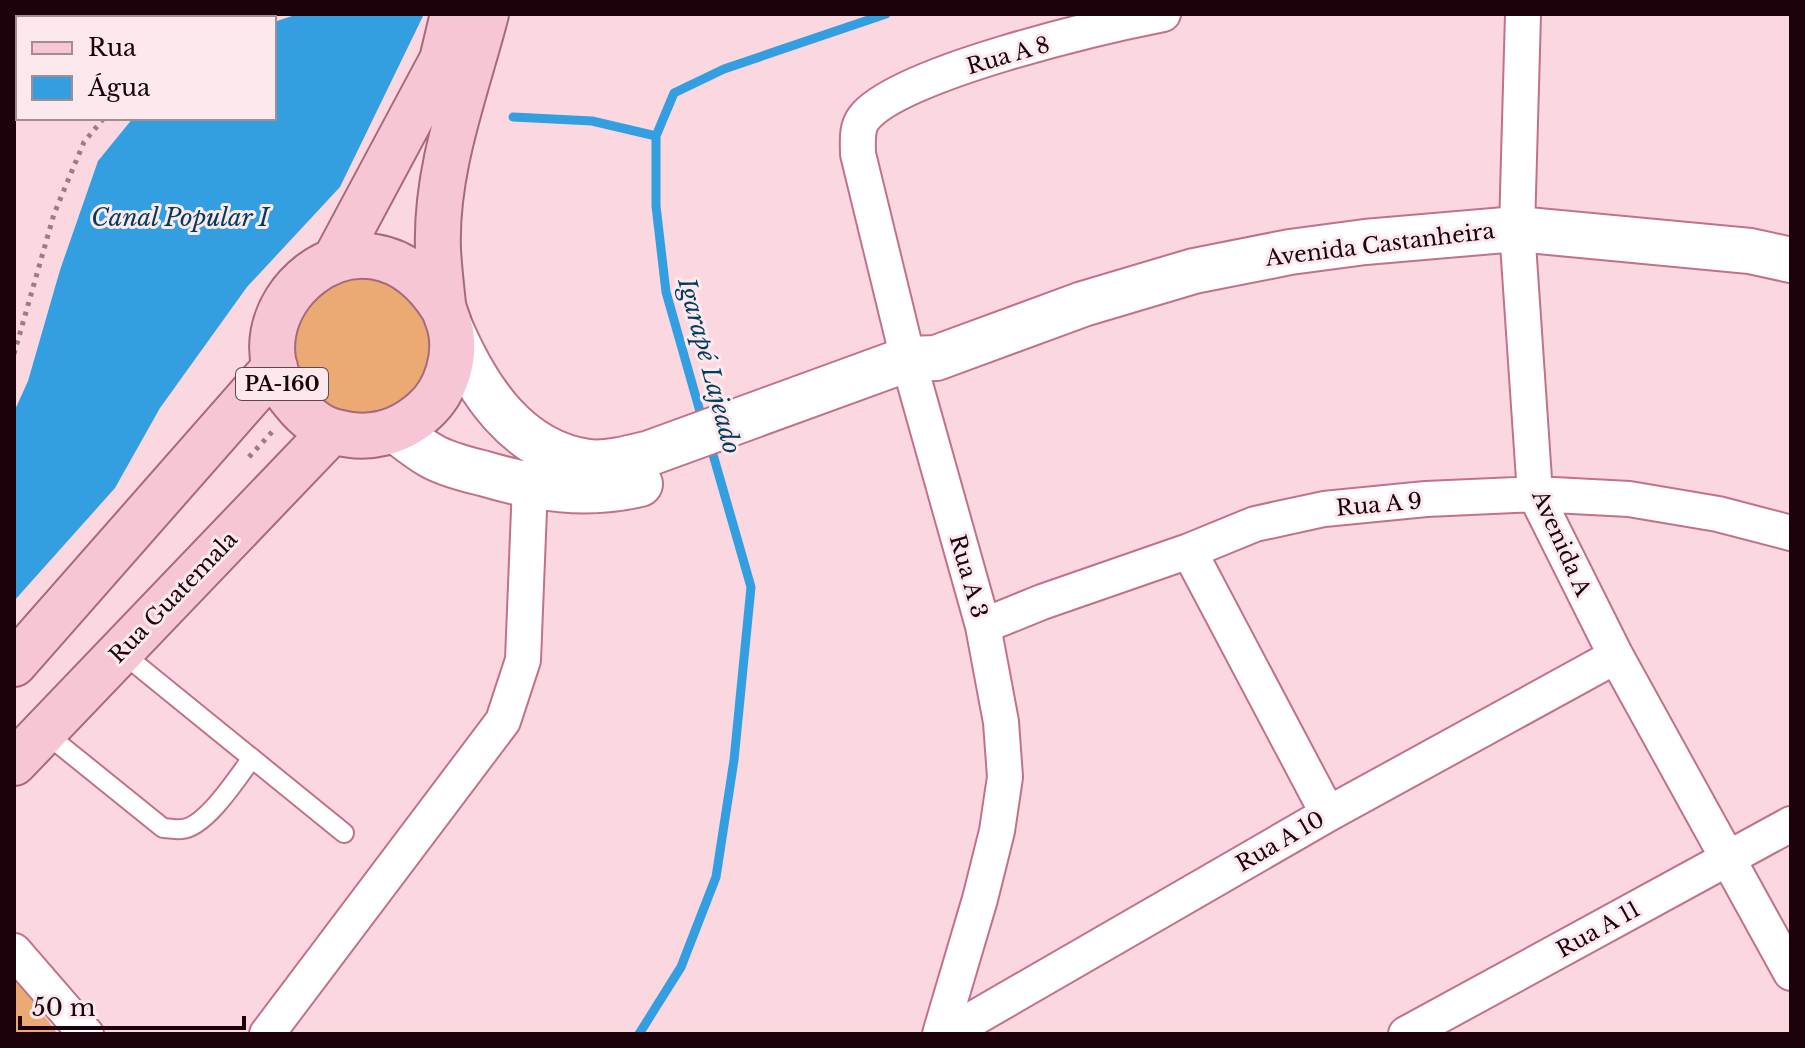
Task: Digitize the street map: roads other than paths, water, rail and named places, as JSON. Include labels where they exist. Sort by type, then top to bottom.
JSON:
[{"type":"main road","name":"PA-160","points":[[335,260],[442,60],[453,14]]},
{"type":"main road","name":"PA-160","points":[[447,318],[429,286],[410,270],[386,259],[361,256],[335,260],[312,272],[292,290],[278,314],[273,340],[275,367],[286,394],[306,417],[332,431],[353,436],[374,436],[413,421],[429,407],[441,390],[449,371],[452,350],[438,248],[442,171],[486,14]]},
{"type":"main road","name":"PA-160","points":[[14,664],[275,367]]},
{"type":"main road","name":"Rua Guatemala","points":[[14,763],[332,431]]},
{"type":"street","name":"Rua A 8","points":[[862,120],[903,90],[976,63],[1163,14]]},
{"type":"street","name":"Avenida A","points":[[1523,14],[1517,229],[1535,494],[1616,656],[1791,973]]},
{"type":"street","name":"Rua A 3","points":[[862,120],[858,154],[919,365],[983,626],[1001,722],[1005,777],[997,831],[940,1034]]},
{"type":"street","name":"Avenida Castanheira","points":[[395,430],[431,456],[466,469],[530,485],[586,492],[619,489],[650,481],[703,446],[1083,304],[1194,271],[1290,252],[1517,229],[1750,251],[1791,260]]},
{"type":"street","name":"Avenida Castanheira","points":[[447,318],[466,366],[486,397],[509,421],[558,454],[590,462],[622,460],[703,446]]},
{"type":"street","points":[[267,1034],[503,721],[523,660],[530,485]]},
{"type":"street","name":"Rua A 9","points":[[983,626],[1255,524],[1324,509],[1426,499],[1535,494],[1629,499],[1718,514],[1791,533]]},
{"type":"street","points":[[1189,551],[1328,814]]},
{"type":"street","name":"Rua A 10","points":[[947,1034],[1328,814],[1616,656]]},
{"type":"street","name":"Rua A 11","points":[[1406,1034],[1791,824]]},
{"type":"street","points":[[14,951],[86,1034]]},
{"type":"lane","points":[[121,652],[344,833]]},
{"type":"lane","points":[[44,732],[163,828],[185,830],[213,809],[252,758]]},
{"type":"water","name":"Canal Popular I","points":[[298,14],[424,14],[340,187],[247,287],[160,408],[115,488],[14,601],[14,412],[28,381],[60,270],[98,161],[131,120],[276,120],[276,21]]},
{"type":"waterway","name":"Igarapé Lajeado","points":[[703,422],[666,292],[656,206],[656,136],[674,93],[724,69],[886,14]]},
{"type":"waterway","points":[[513,117],[592,121],[656,136]]},
{"type":"waterway","points":[[639,1034],[681,967],[716,877],[734,760],[751,587],[710,444]]}]
